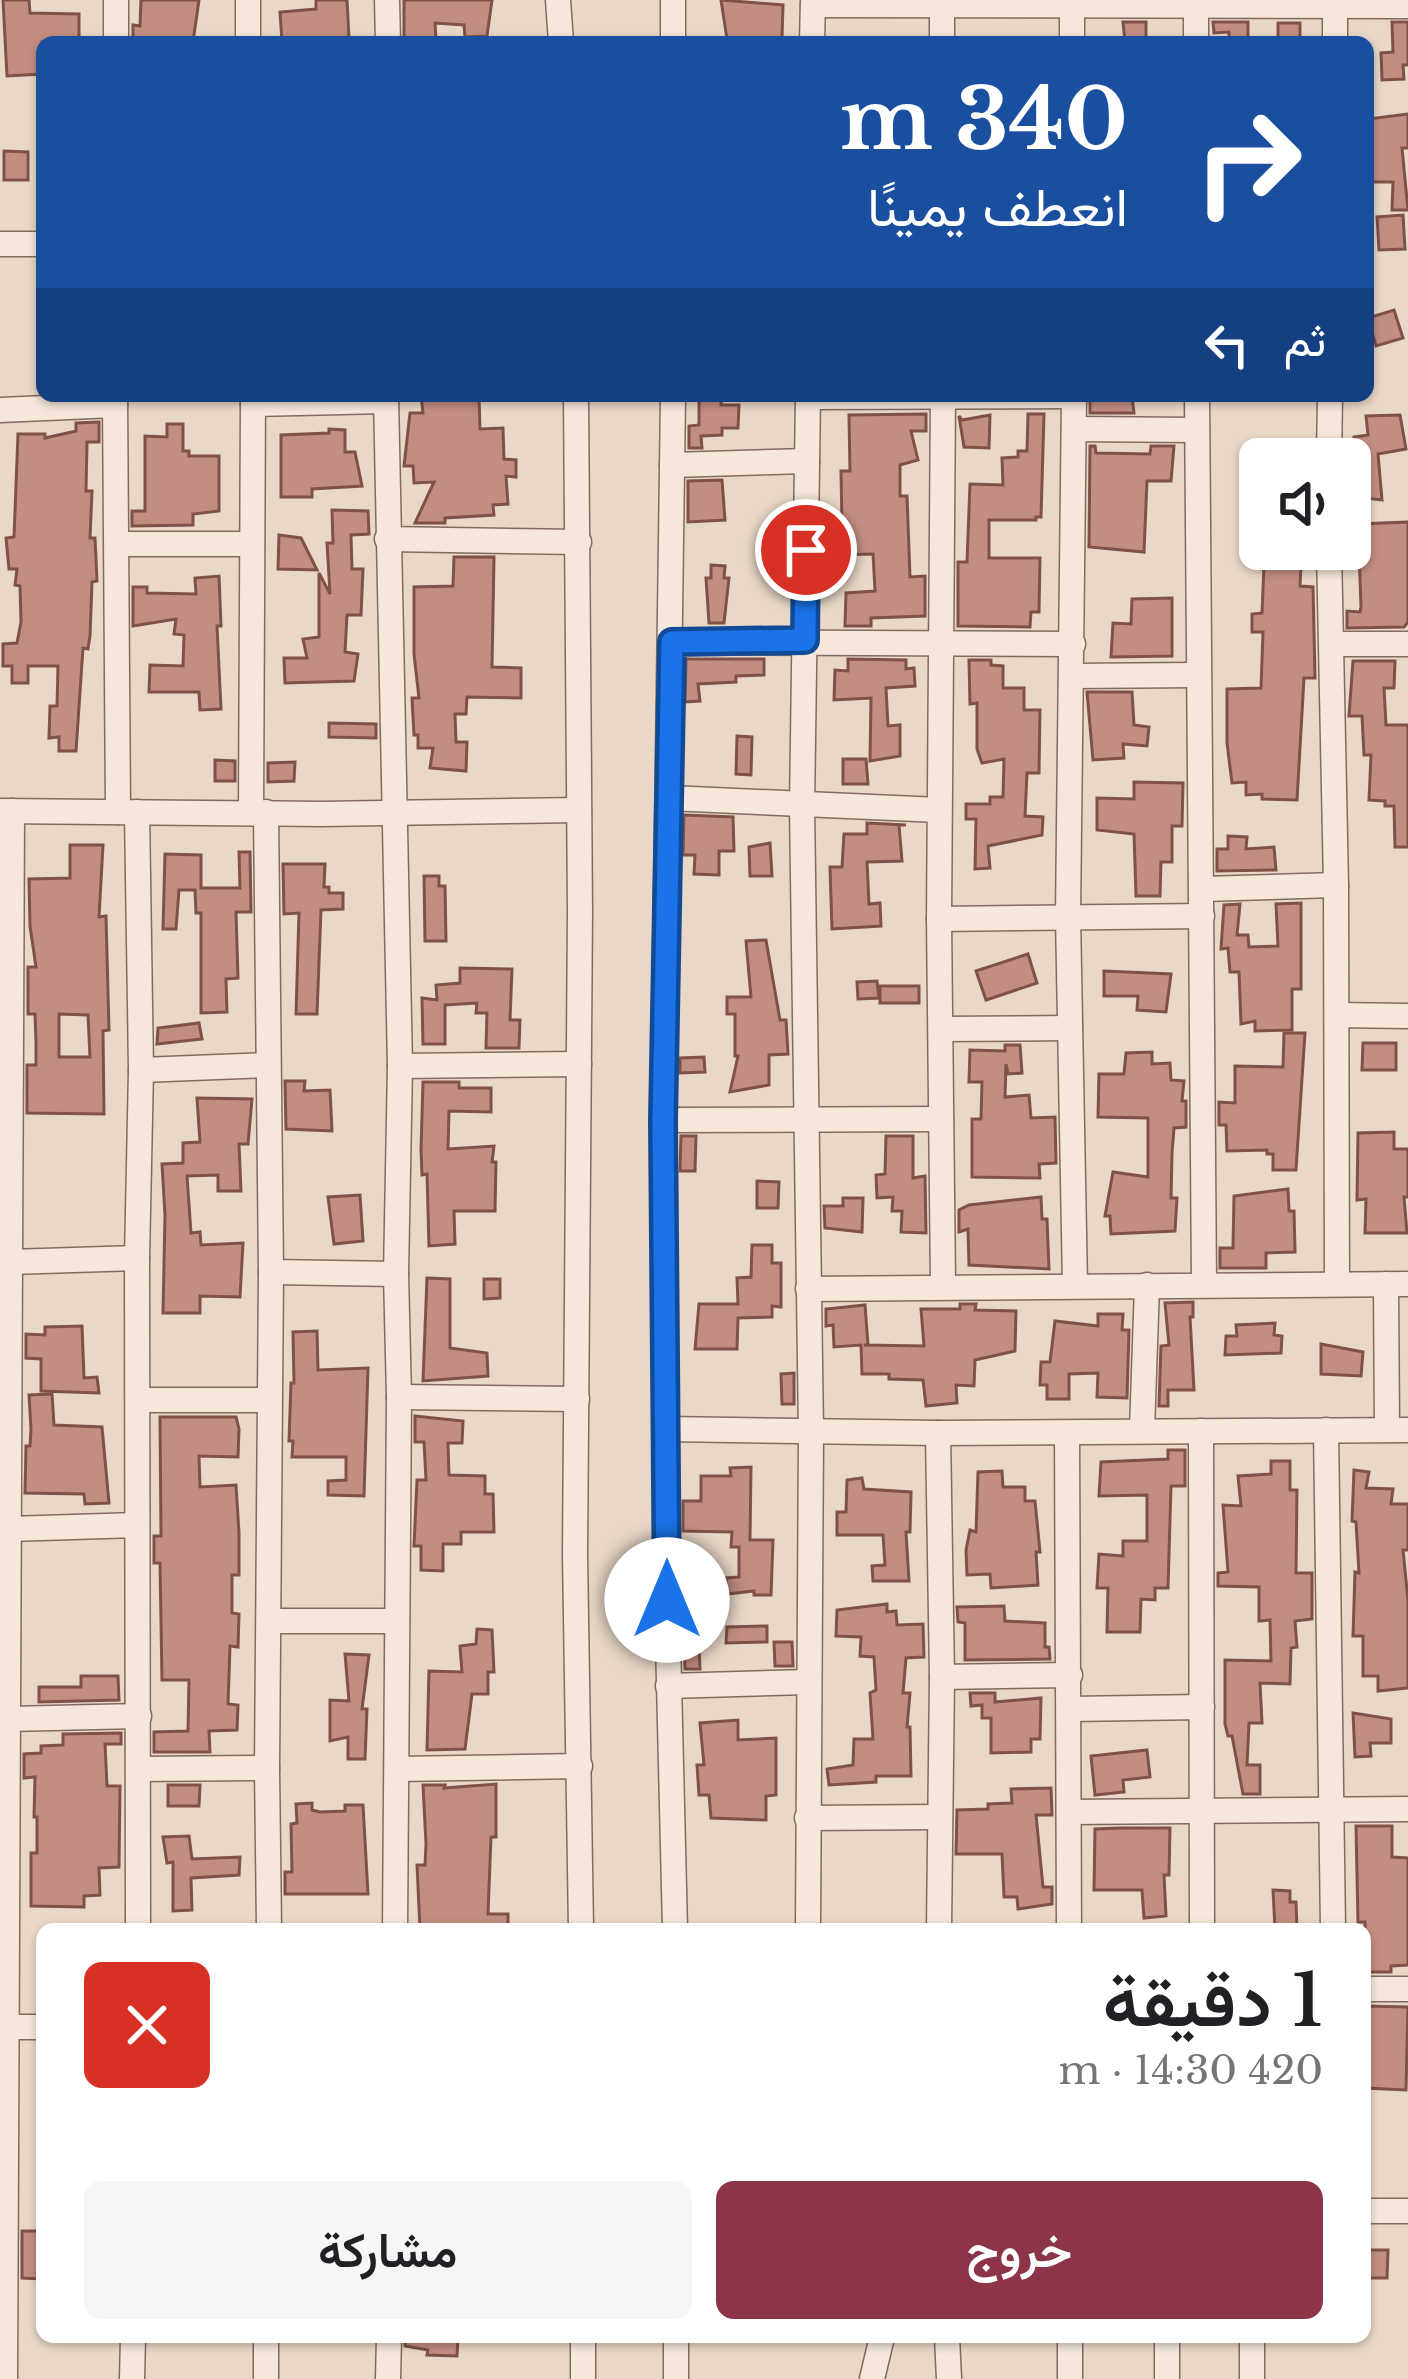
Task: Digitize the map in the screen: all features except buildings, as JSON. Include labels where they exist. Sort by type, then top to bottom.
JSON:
[{"type":"street","points":[[116,0],[116,36]]},
{"type":"street","points":[[248,0],[248,36]]},
{"type":"street","points":[[387,0],[388,36]]},
{"type":"street","points":[[558,0],[561,36]]},
{"type":"street","points":[[673,36],[674,0]]},
{"type":"street","points":[[812,36],[813,3],[1408,6]]},
{"type":"street","points":[[1335,3],[1335,36]]},
{"type":"street","points":[[942,4],[942,36]]},
{"type":"street","points":[[1072,4],[1072,36]]},
{"type":"street","points":[[1196,4],[1196,36]]},
{"type":"street","points":[[0,244],[36,244]]},
{"type":"street","points":[[0,410],[92,402]]},
{"type":"street","points":[[115,402],[141,1070],[136,1258],[138,1923]]},
{"type":"street","points":[[253,402],[252,544],[271,1272],[269,1923]]},
{"type":"street","points":[[386,402],[400,1066],[395,1923]]},
{"type":"street","points":[[575,402],[581,1923]]},
{"type":"street","points":[[673,402],[663,1120],[675,1923]]},
{"type":"street","points":[[808,402],[802,807],[811,1431],[808,1923]]},
{"type":"street","points":[[943,402],[939,919],[944,1285]]},
{"type":"street","points":[[1074,402],[1068,916],[1075,1286]]},
{"type":"street","points":[[1197,402],[1204,1283]]},
{"type":"street","points":[[1329,438],[1330,402]]},
{"type":"street","points":[[1074,429],[1197,430]]},
{"type":"street","points":[[672,465],[807,461]]},
{"type":"street","points":[[387,539],[579,542]]},
{"type":"street","points":[[118,544],[252,544]]},
{"type":"street","points":[[1330,570],[1337,1284]]},
{"type":"street","points":[[672,642],[1073,644]]},
{"type":"street","points":[[1332,644],[1408,644]]},
{"type":"street","points":[[1073,676],[1197,675]]},
{"type":"street","points":[[669,798],[939,810]]},
{"type":"street","points":[[5,2379],[3,1765],[8,1719],[9,1529],[4,1400],[10,1262],[6,811],[396,814],[579,810]]},
{"type":"street","points":[[1202,889],[1336,885]]},
{"type":"street","points":[[939,919],[1202,916]]},
{"type":"street","points":[[1337,1015],[1408,1016]]},
{"type":"street","points":[[941,1029],[1070,1028]]},
{"type":"street","points":[[400,1066],[579,1064]]},
{"type":"street","points":[[141,1070],[268,1065]]},
{"type":"street","points":[[663,1120],[941,1119]]},
{"type":"street","points":[[10,1262],[136,1258]]},
{"type":"street","points":[[271,1272],[396,1274]]},
{"type":"street","points":[[666,1430],[1397,1430],[1397,1284],[808,1288]]},
{"type":"street","points":[[1142,1431],[1147,1285]]},
{"type":"street","points":[[399,1397],[577,1399]]},
{"type":"street","points":[[139,1400],[268,1400]]},
{"type":"street","points":[[1326,1430],[1333,1923]]},
{"type":"street","points":[[1201,1431],[1202,1923]]},
{"type":"street","points":[[938,1433],[939,1923]]},
{"type":"street","points":[[1067,1433],[1069,1923]]},
{"type":"street","points":[[9,1529],[137,1525]]},
{"type":"street","points":[[269,1621],[398,1622]]},
{"type":"street","points":[[942,1677],[1070,1675]]},
{"type":"street","points":[[668,1686],[807,1682]]},
{"type":"street","points":[[1070,1709],[1202,1707]]},
{"type":"street","points":[[8,1719],[139,1716]]},
{"type":"street","points":[[398,1769],[580,1766]]},
{"type":"street","points":[[140,1769],[267,1768]]},
{"type":"street","points":[[1071,1812],[1408,1809]]},
{"type":"street","points":[[806,1818],[939,1816]]},
{"type":"street","points":[[1371,1989],[1408,1989]]},
{"type":"street","points":[[5,2027],[36,2027]]},
{"type":"street","points":[[1371,2211],[1408,2211]]},
{"type":"street","points":[[132,2379],[133,2343]]},
{"type":"street","points":[[266,2343],[266,2379]]},
{"type":"street","points":[[388,2379],[389,2343]]},
{"type":"street","points":[[583,2343],[583,2379]]},
{"type":"street","points":[[676,2343],[676,2379]]},
{"type":"street","points":[[872,2379],[881,2343]]},
{"type":"street","points":[[946,2343],[949,2379]]},
{"type":"street","points":[[1070,2343],[1070,2379]]},
{"type":"street","points":[[1167,2343],[1167,2379]]},
{"type":"street","points":[[1252,2343],[1252,2379]]},
{"type":"route","points":[[667,1600],[663,1120],[672,642],[805,640],[806,550]]}]
